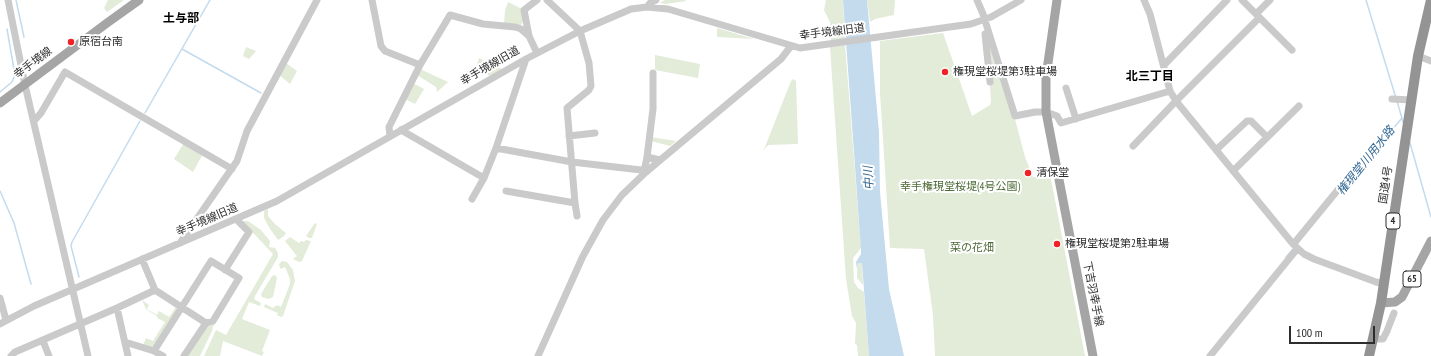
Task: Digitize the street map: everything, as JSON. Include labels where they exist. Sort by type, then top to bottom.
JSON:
[{"type":"highway","name":"国道4号","points":[[1381,303],[1418,56],[1429,14],[1431,0]]},
{"type":"highway","name":"4","points":[[1369,356],[1381,303]]},
{"type":"main road","name":"幸手境線","points":[[0,103],[139,0]]},
{"type":"main road","name":"下吉羽幸手線","points":[[1057,0],[1046,77],[1046,112],[1093,356]]},
{"type":"main road","name":"65","points":[[1381,303],[1393,302],[1402,297],[1431,241]]},
{"type":"street","points":[[8,0],[25,84],[72,290],[82,324],[88,356]]},
{"type":"street","points":[[180,243],[237,161],[247,131],[317,0]]},
{"type":"street","points":[[372,0],[381,46],[385,51],[420,65]]},
{"type":"street","points":[[537,0],[524,10],[529,36],[537,52]]},
{"type":"street","points":[[547,0],[580,31],[587,55],[591,86],[589,90],[567,108],[577,216]]},
{"type":"street","points":[[647,7],[650,3],[656,0]]},
{"type":"street","points":[[977,0],[1015,116],[1035,112],[1046,112],[1057,116],[1061,123],[1170,91]]},
{"type":"street","name":"幸手境線旧道","points":[[3,322],[34,306],[277,201],[537,52],[580,31],[631,9],[647,7],[668,9],[800,48],[985,23],[1021,0]]},
{"type":"street","points":[[1144,0],[1150,14],[1170,91],[1176,101],[1295,246],[1304,254],[1314,259],[1384,284]]},
{"type":"street","points":[[1164,65],[1227,0]]},
{"type":"street","points":[[1242,0],[1292,50]]},
{"type":"street","points":[[1133,146],[1257,16],[1270,0]]},
{"type":"street","points":[[390,136],[389,126],[420,65],[450,15],[483,24],[515,27],[521,29],[529,36]]},
{"type":"street","points":[[985,23],[990,82]]},
{"type":"street","points":[[538,356],[570,284],[595,234],[622,195],[660,160],[781,59],[791,46]]},
{"type":"street","points":[[1418,56],[1431,61]]},
{"type":"street","points":[[472,199],[484,178],[496,148],[526,59]]},
{"type":"street","points":[[34,121],[41,113],[65,72],[232,169]]},
{"type":"street","points":[[646,172],[645,167],[652,109],[653,72]]},
{"type":"street","points":[[1066,88],[1076,119]]},
{"type":"street","points":[[1392,99],[1404,98],[1411,100]]},
{"type":"street","points":[[1233,171],[1299,106]]},
{"type":"street","points":[[1216,150],[1247,121],[1251,120],[1267,137]]},
{"type":"street","points":[[401,130],[484,178]]},
{"type":"street","points":[[570,136],[594,134]]},
{"type":"street","points":[[496,148],[572,162],[641,170],[646,172]]},
{"type":"street","points":[[647,157],[660,160]]},
{"type":"street","points":[[1210,356],[1295,246],[1296,241],[1341,186]]},
{"type":"street","points":[[506,191],[575,203]]},
{"type":"street","points":[[225,270],[249,232],[236,219]]},
{"type":"street","points":[[142,259],[155,290],[182,307],[206,322],[213,321],[239,278],[211,261],[182,307],[154,350]]},
{"type":"street","points":[[11,356],[15,352],[82,324],[155,290]]},
{"type":"street","points":[[0,298],[3,322]]},
{"type":"street","points":[[117,308],[128,356]]},
{"type":"street","points":[[1374,339],[1383,339],[1394,313]]},
{"type":"street","points":[[184,356],[206,322]]},
{"type":"street","points":[[43,340],[49,356]]},
{"type":"street","points":[[125,342],[154,350],[163,356]]},
{"type":"green space","points":[[108,0],[124,0],[107,12],[104,8]]},
{"type":"green space","points":[[665,0],[686,1],[666,4],[660,3]]},
{"type":"green space","points":[[826,0],[843,0],[845,40],[831,42],[830,22],[824,10]]},
{"type":"green space","points":[[867,0],[895,0],[894,15],[875,19],[870,22]]},
{"type":"green space","points":[[508,2],[522,9],[524,18],[521,26],[504,24],[505,10]]},
{"type":"green space","points":[[717,28],[754,39],[717,37]]},
{"type":"green space","name":"幸手権現堂桜堤(4号公園)","points":[[943,33],[972,116],[990,105],[991,101],[991,77],[987,34],[1015,119],[1025,157],[1033,177],[1050,174],[1085,356],[935,356],[933,315],[924,249],[890,248],[880,93],[880,41]]},
{"type":"green space","points":[[845,45],[861,248],[853,258],[854,282],[858,288],[864,292],[869,356],[858,356],[857,345],[855,344],[856,323],[852,316],[846,279],[830,47]]},
{"type":"green space","points":[[246,47],[256,51],[249,59],[243,56]]},
{"type":"green space","points":[[655,55],[700,64],[698,78],[655,70]]},
{"type":"green space","points":[[479,58],[502,69],[490,76],[476,68]]},
{"type":"green space","points":[[286,63],[297,71],[290,84],[279,75]]},
{"type":"green space","points":[[420,69],[448,82],[437,92],[436,87],[417,75]]},
{"type":"green space","points":[[793,79],[796,81],[798,144],[769,145],[763,152],[791,81]]},
{"type":"green space","points":[[413,83],[424,89],[415,104],[405,99]]},
{"type":"green space","points":[[651,137],[676,141],[670,146],[651,141]]},
{"type":"green space","points":[[184,143],[203,154],[193,172],[174,159]]},
{"type":"green space","points":[[268,209],[268,216],[286,233],[278,240],[264,218],[264,211]]},
{"type":"green space","points":[[242,221],[248,221],[261,230],[270,241],[269,247],[275,248],[278,253],[278,257],[255,296],[254,299],[261,303],[260,306],[249,302],[242,319],[270,330],[262,351],[264,352],[262,356],[223,341],[220,356],[204,356],[216,330],[226,335],[273,254]]},
{"type":"green space","points":[[315,223],[317,224],[312,238],[309,238],[306,236]]},
{"type":"green space","points":[[290,237],[299,243],[306,240],[311,241],[302,261],[299,262],[293,259],[297,256],[285,241]]},
{"type":"green space","points":[[282,261],[287,262],[293,270],[295,281],[283,316],[281,317],[277,315],[278,313],[264,307],[265,304],[273,308],[277,305],[281,307],[290,284],[290,279],[285,267],[280,269],[279,264]]},
{"type":"green space","points":[[859,263],[862,263],[863,285],[857,278]]},
{"type":"green space","points":[[275,275],[277,278],[273,297],[269,299],[262,297],[261,294],[272,276]]},
{"type":"green space","points":[[142,300],[149,305],[147,309],[157,315],[159,311],[169,317],[176,307],[177,310],[154,346],[151,347],[143,345],[146,338],[153,341],[165,322],[157,318],[158,317],[146,309]]},
{"type":"green space","points":[[215,324],[200,356],[187,356],[206,326]]},
{"type":"water","name":"中川","points":[[843,0],[867,0],[879,132],[880,192],[889,289],[904,356],[869,356],[862,263],[858,264],[857,269],[856,262],[861,254],[861,250]]},
{"type":"waterway","points":[[16,0],[24,37]]},
{"type":"waterway","points":[[145,113],[210,0]]},
{"type":"waterway","name":"権現堂川用水路","points":[[1366,0],[1396,98]]},
{"type":"waterway","points":[[0,92],[12,82],[15,75],[7,29]]},
{"type":"waterway","points":[[182,49],[261,93]]},
{"type":"waterway","name":"権現堂川用水路","points":[[1397,101],[1403,122]]},
{"type":"waterway","name":"権現堂川用水路","points":[[1344,187],[1402,118]]},
{"type":"waterway","points":[[79,277],[71,246],[72,242],[140,121]]},
{"type":"waterway","points":[[1410,143],[1431,217]]},
{"type":"waterway","points":[[0,191],[14,223],[31,284]]},
{"type":"waterway","name":"権現堂川用水路","points":[[1286,257],[1293,249]]},
{"type":"place","name":"原宿台南","points":[[71,42]]},
{"type":"place","name":"権現堂桜堤第3駐車場","points":[[945,72]]},
{"type":"place","name":"清保堂","points":[[1028,173]]},
{"type":"place","name":"権現堂桜堤第2駐車場","points":[[1057,244]]},
{"type":"district","name":"土与部","points":[[181,19]]},
{"type":"district","name":"北三丁目","points":[[1150,77]]},
{"type":"park label","name":"菜の花畑","points":[[972,248]]}]
